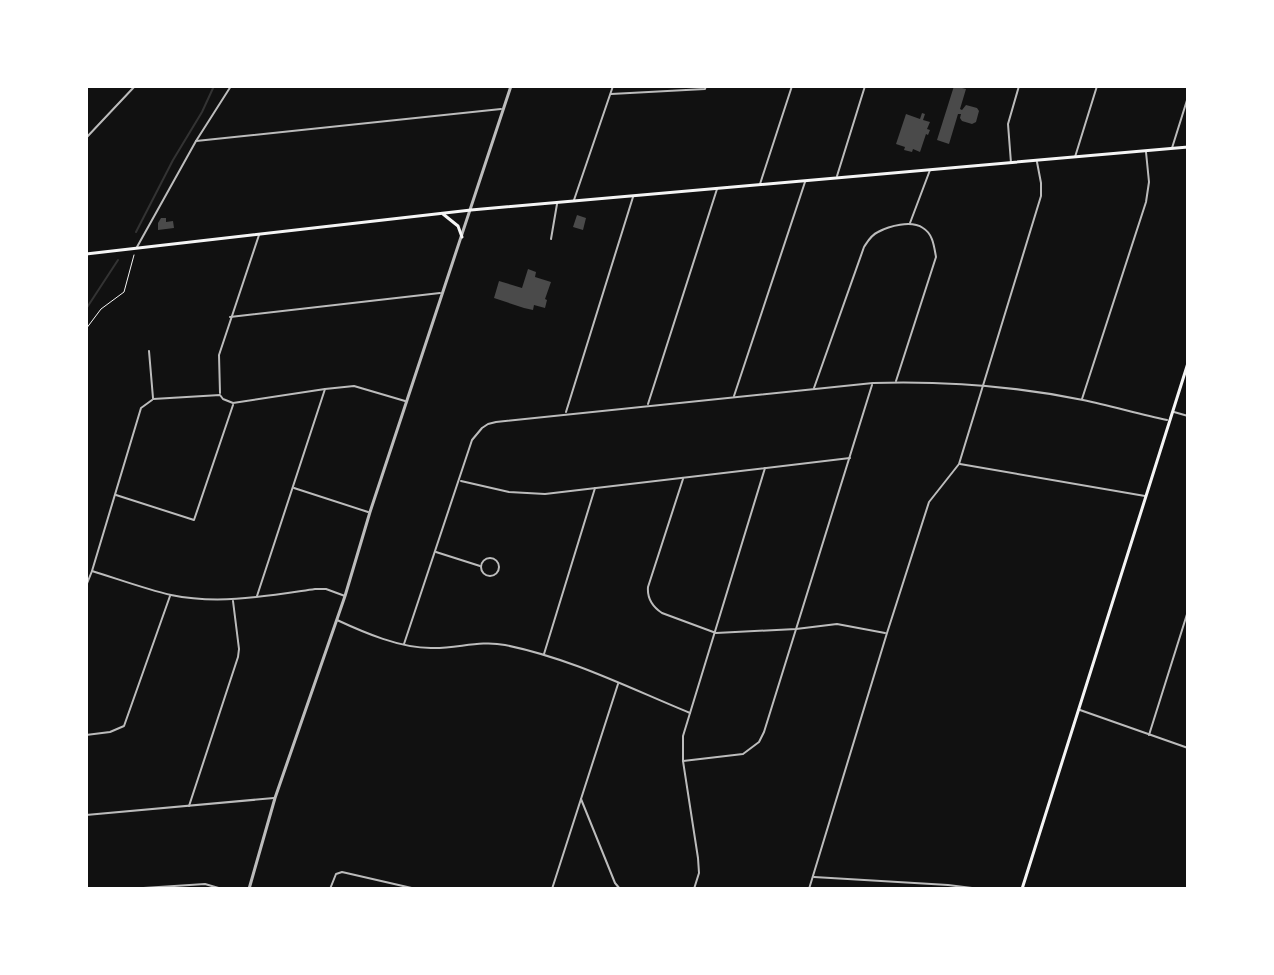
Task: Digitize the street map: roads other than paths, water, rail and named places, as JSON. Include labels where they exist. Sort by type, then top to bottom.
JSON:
[{"type":"main road","points":[[86,254],[471,210],[1188,147]]},
{"type":"main road","points":[[443,214],[458,226],[462,237]]},
{"type":"main road","points":[[1022,889],[1188,363]]},
{"type":"street","points":[[86,138],[135,86]]},
{"type":"street","points":[[136,249],[196,141],[231,86]]},
{"type":"street","points":[[249,889],[275,798],[345,596],[511,86]]},
{"type":"street","points":[[574,201],[613,86]]},
{"type":"street","points":[[610,94],[705,89],[706,86]]},
{"type":"street","points":[[760,184],[792,86]]},
{"type":"street","points":[[836,179],[865,86]]},
{"type":"street","points":[[1011,163],[1008,124],[1019,86]]},
{"type":"street","points":[[1075,157],[1097,86]]},
{"type":"street","points":[[1172,148],[1188,97]]},
{"type":"street","points":[[196,141],[504,108]]},
{"type":"street","points":[[1082,400],[1146,202],[1149,182],[1146,151]]},
{"type":"street","points":[[809,889],[929,502],[959,464],[1041,196],[1037,161]]},
{"type":"street","points":[[910,224],[930,170]]},
{"type":"street","points":[[734,396],[805,180]]},
{"type":"street","points":[[648,405],[717,188]]},
{"type":"street","points":[[566,413],[633,195]]},
{"type":"street","points":[[551,239],[557,203]]},
{"type":"street","points":[[814,388],[864,247],[878,232],[910,224],[922,227],[933,239],[936,257],[895,382]]},
{"type":"street","points":[[259,235],[219,355],[220,395],[223,399],[233,403],[354,386],[407,402]]},
{"type":"street","points":[[230,317],[444,293]]},
{"type":"street","points":[[149,351],[153,399]]},
{"type":"street","points":[[404,644],[472,440],[488,424],[566,413],[895,382],[983,386],[1082,400],[1168,420]]},
{"type":"street","points":[[683,761],[743,754],[759,742],[873,383]]},
{"type":"street","points":[[257,597],[325,389]]},
{"type":"street","points":[[86,586],[141,408],[153,399],[220,395]]},
{"type":"street","points":[[116,495],[194,520],[233,403]]},
{"type":"street","points":[[1172,411],[1188,416]]},
{"type":"street","points":[[460,481],[491,489],[545,494],[850,458]]},
{"type":"street","points":[[959,464],[1145,496]]},
{"type":"street","points":[[694,889],[699,873],[698,858],[683,761],[683,736],[765,468]]},
{"type":"street","points":[[684,478],[648,587],[647,595],[655,608],[716,633],[837,624],[887,633]]},
{"type":"street","points":[[293,488],[370,512]]},
{"type":"street","points":[[544,655],[595,488]]},
{"type":"street","points":[[436,552],[481,566]]},
{"type":"street","points":[[491,558],[497,560],[500,568],[495,576],[488,577],[481,566],[485,559],[491,558]]},
{"type":"street","points":[[92,571],[171,595],[233,600],[326,589],[345,596]]},
{"type":"street","points":[[86,735],[110,732],[124,726],[171,595]]},
{"type":"street","points":[[189,806],[238,657],[233,600]]},
{"type":"street","points":[[1149,735],[1188,611]]},
{"type":"street","points":[[337,620],[404,644],[434,649],[500,644],[544,655],[691,714]]},
{"type":"street","points":[[552,889],[618,683]]},
{"type":"street","points":[[1078,709],[1188,748]]},
{"type":"street","points":[[86,815],[275,798]]},
{"type":"street","points":[[581,798],[620,889]]},
{"type":"street","points":[[330,889],[336,874],[342,872],[416,889]]},
{"type":"street","points":[[813,877],[980,889]]},
{"type":"street","points":[[914,889],[916,883]]},
{"type":"street","points":[[128,889],[205,884],[222,889]]},
{"type":"waterway","points":[[136,232],[214,86]]},
{"type":"waterway","points":[[86,309],[118,260]]}]
